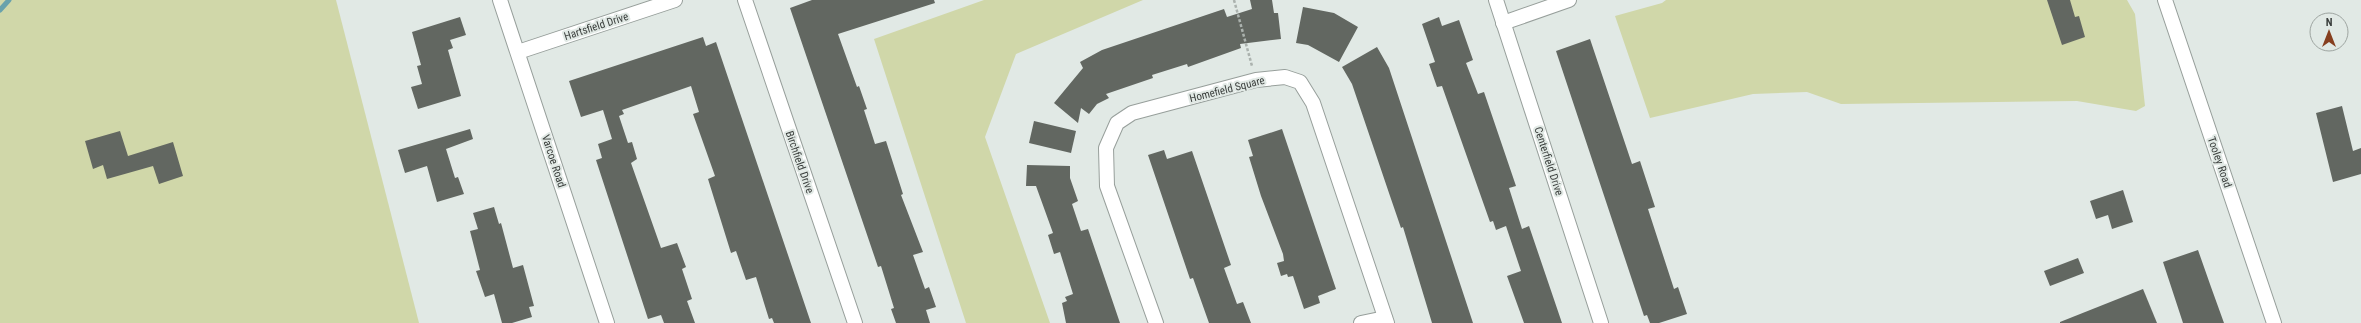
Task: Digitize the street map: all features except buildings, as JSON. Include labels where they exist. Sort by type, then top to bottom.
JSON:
[{"type":"street","name":"Varcoe Road","points":[[500,0],[607,323]]},
{"type":"street","name":"Hartsfield Drive","points":[[518,52],[675,0]]},
{"type":"street","name":"Birchfield Drive","points":[[745,0],[855,323]]},
{"type":"street","name":"Centerfield Drive","points":[[1496,0],[1601,323]]},
{"type":"street","points":[[1503,23],[1570,0]]},
{"type":"street","name":"Tooley Road","points":[[2165,0],[2274,323]]},
{"type":"street","name":"Homefield Square","points":[[1156,323],[1107,186],[1106,148],[1117,123],[1132,113],[1256,80],[1285,77],[1300,82],[1312,103],[1386,320],[1361,323]]},
{"type":"path","points":[[1234,0],[1256,80]]},
{"type":"green space","points":[[0,0],[336,0],[419,323],[0,323]]},
{"type":"green space","points":[[984,0],[1143,0],[1016,54],[985,137],[1050,323],[966,323],[874,39]]},
{"type":"green space","points":[[1666,0],[2127,0],[2135,14],[2145,106],[2136,111],[2077,101],[1841,104],[1807,92],[1753,94],[1650,118],[1615,16],[1662,3]]},
{"type":"waterway","points":[[0,10],[9,0]]}]
